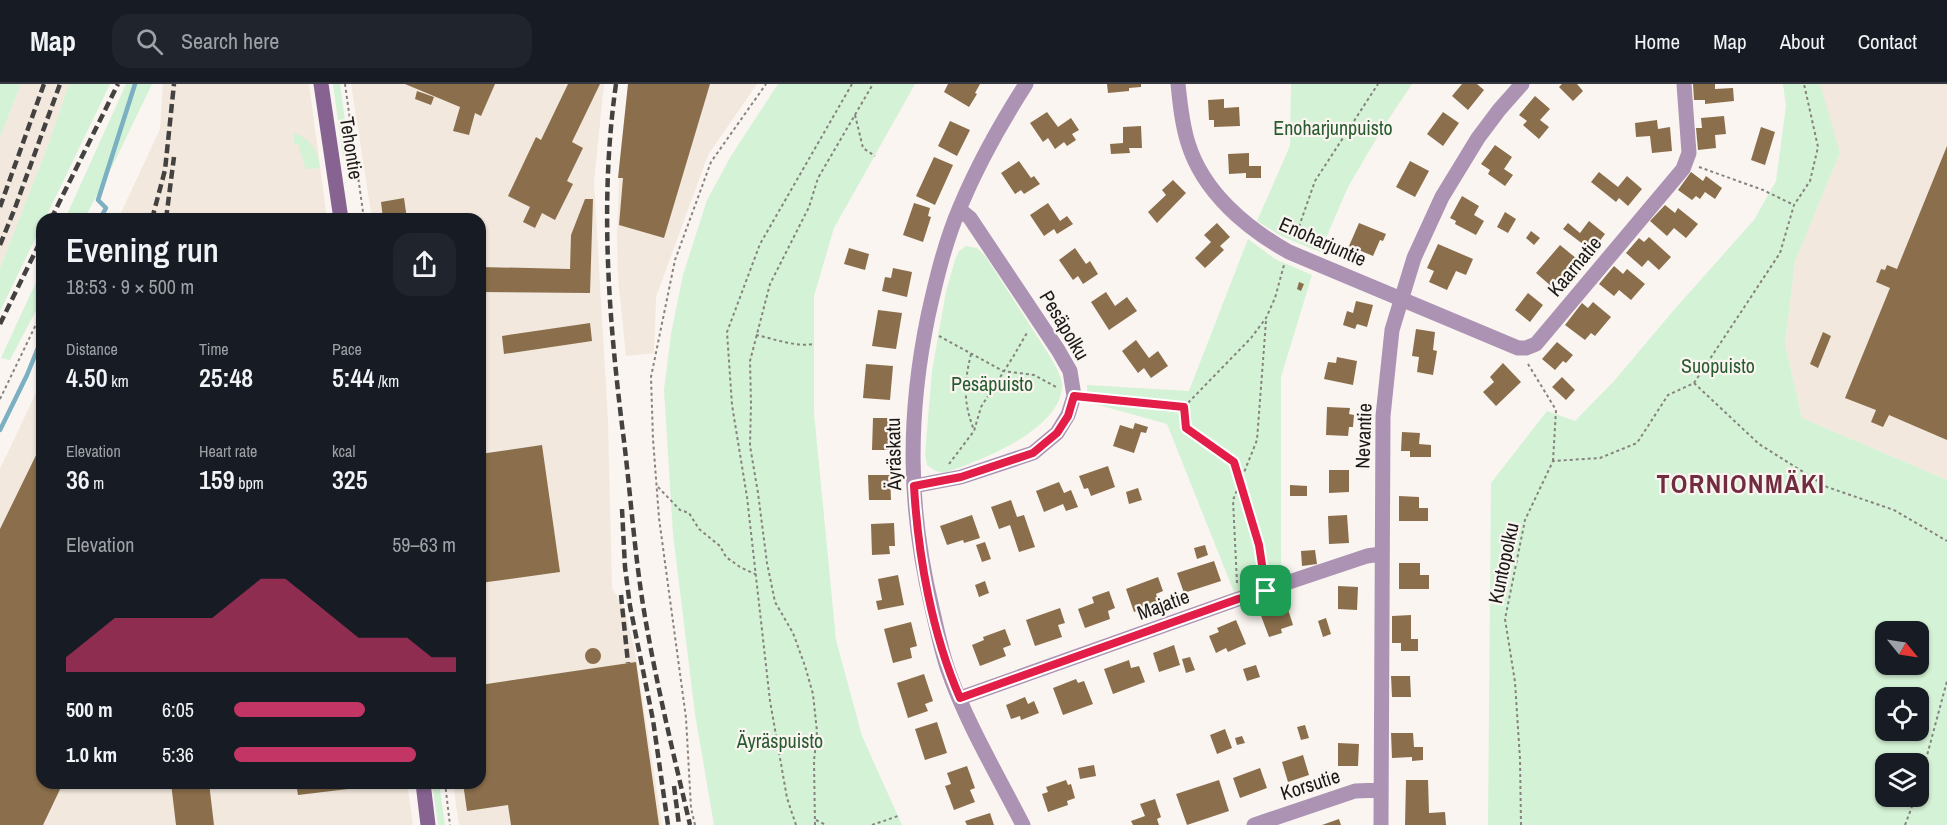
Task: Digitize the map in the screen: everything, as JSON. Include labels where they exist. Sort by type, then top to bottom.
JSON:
[{"type":"street","name":"Tehontie","points":[[321,84],[340,213]]},
{"type":"street","name":"Äyräskatu","points":[[1023,825],[969,719],[947,669],[923,568],[916,520],[913,414],[919,361],[933,291],[959,209],[985,153],[1026,84]]},
{"type":"street","name":"Enoharjuntie","points":[[1178,84],[1189,145],[1205,178],[1234,212],[1265,238],[1289,252],[1400,298]]},
{"type":"street","name":"Nevantie","points":[[1381,825],[1383,416],[1392,330],[1414,258],[1442,197],[1478,138],[1522,84]]},
{"type":"street","points":[[1684,84],[1689,153],[1687,162]]},
{"type":"street","name":"Kaarnatie","points":[[1518,348],[1536,344],[1687,162]]},
{"type":"street","name":"Pesäpolku","points":[[959,209],[970,218],[1040,322],[1070,371],[1074,396]]},
{"type":"street","points":[[1400,298],[1518,348]]},
{"type":"street","points":[[914,486],[961,477],[1033,453],[1057,433],[1068,416],[1074,396]]},
{"type":"street","name":"Majatie","points":[[960,698],[1238,599],[1367,556],[1382,554]]},
{"type":"street","points":[[424,789],[428,825]]},
{"type":"street","name":"Korsutie","points":[[1254,825],[1355,792],[1381,790]]},
{"type":"path","points":[[345,84],[363,213]]},
{"type":"path","points":[[695,825],[691,807],[686,718],[657,485],[651,377],[675,260],[711,162],[766,84]]},
{"type":"path","points":[[796,825],[787,798],[770,701],[747,496],[732,405],[727,332],[760,244],[852,84]]},
{"type":"path","points":[[816,825],[814,761],[817,732],[813,694],[793,633],[775,602],[767,563],[750,446],[750,361],[770,284],[809,207],[818,178],[873,84]]},
{"type":"path","points":[[1518,348],[1556,410],[1553,461],[1600,458],[1637,443],[1668,395],[1694,383],[1780,253],[1794,205],[1810,181],[1818,147],[1804,84]]},
{"type":"path","points":[[855,115],[863,148],[875,156]]},
{"type":"path","points":[[1687,162],[1763,190],[1794,205]]},
{"type":"path","points":[[1238,599],[1233,500],[1257,440],[1266,318]]},
{"type":"path","points":[[936,483],[974,431],[981,407],[1027,331],[1040,322]]},
{"type":"path","points":[[0,399],[36,324]]},
{"type":"path","points":[[926,329],[1004,371],[1034,375],[1074,396],[1184,407],[1186,428],[1234,462],[1259,545],[1266,591]]},
{"type":"path","points":[[756,335],[792,344],[814,344]]},
{"type":"path","points":[[971,354],[966,375],[965,404],[974,431]]},
{"type":"path","points":[[1694,383],[1759,444],[1827,487],[1894,510],[1947,541]]},
{"type":"path","name":"Kuntopolku","points":[[1521,825],[1515,682],[1505,619],[1525,520],[1553,461]]},
{"type":"path","points":[[657,485],[681,510],[689,513],[699,529],[720,546],[726,557],[757,575]]},
{"type":"path","points":[[1928,753],[1947,681]]},
{"type":"path","points":[[445,789],[450,825]]},
{"type":"path","points":[[1905,825],[1912,807]]},
{"type":"path","points":[[872,825],[898,816]]},
{"type":"path","points":[[816,820],[826,825]]},
{"type":"shaded area","points":[[21,84],[69,84],[47,148],[0,268],[0,137]]},
{"type":"shaded area","points":[[163,84],[309,84],[326,213],[121,213],[160,129]]},
{"type":"shaded area","points":[[351,84],[604,84],[594,181],[608,422],[612,588],[624,608],[636,657],[662,825],[459,825],[454,789],[486,789],[486,213],[371,213]]},
{"type":"shaded area","points":[[628,84],[757,84],[708,155],[656,297],[654,353],[626,356],[618,277],[617,234],[620,159]]},
{"type":"shaded area","points":[[1815,84],[1947,84],[1947,480],[1802,418],[1785,344],[1795,261],[1840,153]]},
{"type":"shaded area","points":[[36,393],[36,789],[408,789],[413,825],[0,825],[0,469]]},
{"type":"green space","points":[[0,84],[21,84],[0,137]]},
{"type":"green space","points":[[69,84],[110,84],[48,213],[36,213],[36,237],[0,311],[0,268],[47,148]]},
{"type":"green space","points":[[126,84],[152,84],[87,213],[68,213]]},
{"type":"green space","points":[[333,84],[340,84],[350,156],[343,157]]},
{"type":"green space","name":"Äyräspuisto","points":[[778,84],[915,84],[834,228],[814,296],[814,413],[836,640],[862,736],[902,825],[714,825],[695,714],[673,534],[664,390],[671,334],[683,275],[707,200],[731,156]]},
{"type":"green space","name":"Enoharjunpuisto","points":[[1291,84],[1412,84],[1348,187],[1320,252],[1283,237],[1257,221],[1290,146]]},
{"type":"green space","name":"Suopuisto","points":[[1783,84],[1820,84],[1840,153],[1795,261],[1785,344],[1802,418],[1947,480],[1947,825],[1488,825],[1491,483],[1547,411],[1575,421],[1615,380],[1754,220],[1776,181],[1786,106]]},
{"type":"green space","points":[[294,133],[313,146],[320,168],[306,169],[298,144],[294,144]]},
{"type":"green space","points":[[1248,239],[1275,259],[1312,275],[1281,377],[1281,577],[1234,592],[1167,424],[1088,402],[1087,385],[1189,391]]},
{"type":"green space","name":"Pesäpuisto","points":[[966,246],[977,248],[986,257],[1051,358],[1062,384],[1059,400],[1049,415],[1035,429],[997,452],[944,473],[927,465],[925,454],[932,371],[946,292],[955,260],[959,251]]},
{"type":"green space","points":[[36,282],[36,310],[10,360],[1,358]]},
{"type":"green space","points":[[433,789],[440,789],[445,825],[438,825]]},
{"type":"building","points":[[405,84],[495,84],[481,116],[475,113],[469,135],[453,131],[460,107]]},
{"type":"building","points":[[568,84],[600,84],[572,142],[583,148],[567,181],[573,184],[555,220],[542,213],[535,228],[523,222],[530,207],[508,196],[536,137],[541,140]]},
{"type":"building","points":[[628,84],[710,84],[664,238],[619,225],[623,178],[618,178]]},
{"type":"building","points":[[948,84],[980,84],[969,107],[944,92]]},
{"type":"building","points":[[1107,84],[1141,84],[1141,87],[1108,93]]},
{"type":"building","points":[[1462,84],[1477,84],[1484,90],[1468,110],[1452,96]]},
{"type":"building","points":[[1562,84],[1577,84],[1583,91],[1573,101],[1559,87]]},
{"type":"building","points":[[1693,84],[1715,84],[1715,89],[1733,88],[1734,101],[1705,104],[1705,100],[1694,100]]},
{"type":"building","points":[[417,91],[434,97],[431,105],[415,99]]},
{"type":"building","points":[[1535,96],[1550,109],[1540,120],[1549,127],[1539,139],[1523,125],[1527,121],[1519,115]]},
{"type":"building","points":[[1224,99],[1224,108],[1239,107],[1240,126],[1214,127],[1214,120],[1209,120],[1208,100]]},
{"type":"building","points":[[1047,112],[1058,127],[1071,118],[1079,130],[1072,134],[1076,140],[1067,146],[1064,142],[1055,149],[1048,138],[1043,142],[1030,123]]},
{"type":"building","points":[[1443,112],[1459,123],[1443,146],[1427,134]]},
{"type":"building","points":[[1724,116],[1726,134],[1715,135],[1716,148],[1698,150],[1696,128],[1702,128],[1701,118]]},
{"type":"building","points":[[1657,120],[1658,129],[1670,127],[1672,151],[1652,153],[1650,136],[1636,137],[1635,123]]},
{"type":"building","points":[[950,121],[970,130],[957,156],[938,146]]},
{"type":"building","points":[[1141,126],[1142,148],[1129,148],[1130,153],[1111,154],[1110,144],[1123,143],[1123,127]]},
{"type":"building","points":[[1761,127],[1775,132],[1765,165],[1751,160]]},
{"type":"building","points":[[1495,145],[1512,157],[1504,169],[1513,175],[1505,186],[1488,174],[1490,170],[1481,164]]},
{"type":"building","points":[[1947,146],[1947,440],[1889,415],[1883,427],[1871,422],[1876,410],[1845,398],[1890,288],[1876,282],[1881,269],[1885,270],[1887,265],[1897,269]]},
{"type":"building","points":[[1249,153],[1249,166],[1261,166],[1261,178],[1246,178],[1246,173],[1229,174],[1228,154]]},
{"type":"building","points":[[934,157],[953,165],[935,205],[916,196]]},
{"type":"building","points":[[1019,161],[1031,178],[1034,176],[1040,184],[1024,194],[1021,190],[1015,194],[1001,173]]},
{"type":"building","points":[[1410,161],[1429,171],[1415,197],[1396,187]]},
{"type":"building","points":[[1599,172],[1618,187],[1627,176],[1642,189],[1628,206],[1619,198],[1616,202],[1591,182]]},
{"type":"building","points":[[1691,172],[1703,181],[1706,176],[1722,188],[1715,199],[1705,192],[1700,199],[1696,196],[1692,200],[1678,190]]},
{"type":"building","points":[[1173,180],[1186,193],[1157,223],[1148,212],[1166,195],[1162,190]]},
{"type":"building","points":[[1462,196],[1479,206],[1474,215],[1484,221],[1476,235],[1455,224],[1456,221],[1450,218]]},
{"type":"building","points":[[404,198],[406,213],[382,213],[381,202]]},
{"type":"building","points":[[585,199],[593,199],[590,293],[486,292],[486,267],[570,269],[571,235]]},
{"type":"building","points":[[914,203],[930,208],[928,216],[931,217],[923,242],[903,235]]},
{"type":"building","points":[[1048,203],[1060,221],[1067,216],[1073,224],[1057,234],[1054,229],[1044,236],[1030,215]]},
{"type":"building","points":[[1665,205],[1675,213],[1678,208],[1698,224],[1686,238],[1674,228],[1667,236],[1650,221]]},
{"type":"building","points":[[1505,212],[1516,219],[1508,233],[1497,227]]},
{"type":"building","points":[[1589,221],[1605,234],[1592,251],[1563,229],[1568,223],[1580,233]]},
{"type":"building","points":[[1217,223],[1230,237],[1220,246],[1224,250],[1205,268],[1195,258],[1211,242],[1204,235]]},
{"type":"building","points":[[1359,223],[1386,234],[1383,241],[1380,240],[1373,256],[1349,246]]},
{"type":"building","points":[[1531,231],[1540,238],[1534,245],[1526,238]]},
{"type":"building","points":[[1649,237],[1671,257],[1659,270],[1648,260],[1642,267],[1626,253],[1639,238],[1644,242]]},
{"type":"building","points":[[1438,244],[1473,259],[1466,275],[1456,271],[1447,290],[1429,282],[1434,271],[1427,268]]},
{"type":"building","points":[[1560,245],[1582,263],[1563,286],[1556,280],[1551,286],[1536,273]]},
{"type":"building","points":[[849,248],[869,254],[865,270],[844,264]]},
{"type":"building","points":[[1075,248],[1086,264],[1090,261],[1098,274],[1083,284],[1078,276],[1073,280],[1059,260]]},
{"type":"building","points":[[1614,266],[1623,274],[1627,269],[1645,284],[1631,300],[1619,290],[1614,296],[1599,284]]},
{"type":"building","points":[[893,268],[912,272],[907,297],[882,291],[885,277],[891,278]]},
{"type":"building","points":[[1299,282],[1304,284],[1301,291],[1297,289]]},
{"type":"building","points":[[1106,292],[1115,306],[1127,297],[1137,311],[1109,330],[1091,302]]},
{"type":"building","points":[[1528,293],[1543,305],[1530,322],[1515,310]]},
{"type":"building","points":[[1356,301],[1373,305],[1367,327],[1357,324],[1355,329],[1343,325],[1347,311],[1353,313]]},
{"type":"building","points":[[1593,302],[1611,317],[1595,336],[1591,333],[1585,340],[1565,325],[1582,303],[1588,308]]},
{"type":"building","points":[[878,310],[902,313],[896,349],[872,346]]},
{"type":"building","points":[[590,323],[592,341],[504,354],[502,336]]},
{"type":"building","points":[[1416,329],[1435,332],[1433,350],[1437,351],[1433,375],[1417,372],[1419,357],[1412,356]]},
{"type":"building","points":[[1823,332],[1831,336],[1818,368],[1810,364]]},
{"type":"building","points":[[1136,340],[1149,358],[1158,351],[1168,366],[1151,378],[1144,368],[1138,373],[1122,351]]},
{"type":"building","points":[[1557,342],[1573,355],[1555,370],[1542,359]]},
{"type":"building","points":[[1337,357],[1357,361],[1353,385],[1324,379],[1328,362],[1336,363]]},
{"type":"building","points":[[1503,363],[1521,382],[1496,406],[1483,392],[1494,382],[1490,377]]},
{"type":"building","points":[[866,364],[893,366],[890,400],[863,398]]},
{"type":"building","points":[[1562,377],[1575,390],[1566,400],[1552,387]]},
{"type":"building","points":[[1327,407],[1350,408],[1349,414],[1354,415],[1353,427],[1349,427],[1348,436],[1326,435]]},
{"type":"building","points":[[873,418],[889,418],[889,450],[872,450]]},
{"type":"building","points":[[1135,423],[1148,427],[1146,433],[1141,432],[1134,453],[1113,446],[1120,425],[1133,429]]},
{"type":"building","points":[[1402,432],[1420,433],[1419,444],[1431,445],[1431,457],[1410,457],[1410,451],[1401,451]]},
{"type":"building","points":[[542,445],[560,572],[486,582],[486,453]]},
{"type":"building","points":[[36,455],[36,789],[60,789],[43,825],[0,825],[0,529]]},
{"type":"building","points":[[1108,466],[1115,487],[1091,496],[1088,488],[1084,489],[1079,476]]},
{"type":"building","points":[[1329,470],[1349,470],[1349,492],[1329,493]]},
{"type":"building","points":[[868,475],[890,475],[891,500],[869,500]]},
{"type":"building","points":[[1059,482],[1064,493],[1071,490],[1078,507],[1066,511],[1063,504],[1044,512],[1036,491]]},
{"type":"building","points":[[1290,485],[1307,486],[1307,496],[1290,496]]},
{"type":"building","points":[[1138,488],[1142,500],[1129,504],[1126,492]]},
{"type":"building","points":[[1399,496],[1419,497],[1419,508],[1428,508],[1428,521],[1399,521]]},
{"type":"building","points":[[1011,500],[1017,517],[1024,515],[1035,547],[1019,552],[1010,525],[999,529],[991,507]]},
{"type":"building","points":[[972,515],[980,538],[947,545],[940,526]]},
{"type":"building","points":[[1347,515],[1349,543],[1329,544],[1328,516]]},
{"type":"building","points":[[894,523],[895,546],[889,546],[890,554],[872,555],[871,524]]},
{"type":"building","points":[[985,542],[991,559],[982,562],[976,545]]},
{"type":"building","points":[[1205,545],[1208,555],[1197,559],[1194,548]]},
{"type":"building","points":[[1315,550],[1317,564],[1302,566],[1301,551]]},
{"type":"building","points":[[1214,561],[1221,581],[1184,593],[1177,573]]},
{"type":"building","points":[[1399,563],[1420,563],[1420,575],[1429,575],[1429,589],[1399,589]]},
{"type":"building","points":[[898,575],[904,605],[878,610],[876,601],[882,600],[878,579]]},
{"type":"building","points":[[1158,577],[1163,591],[1156,594],[1159,602],[1134,612],[1126,589]]},
{"type":"building","points":[[985,581],[989,593],[979,597],[975,585]]},
{"type":"building","points":[[1338,586],[1358,587],[1357,610],[1338,609]]},
{"type":"building","points":[[1109,591],[1115,608],[1108,611],[1110,619],[1085,628],[1078,609],[1094,603],[1092,597]]},
{"type":"building","points":[[1286,603],[1293,625],[1281,629],[1282,633],[1269,637],[1260,613]]},
{"type":"building","points":[[1060,608],[1065,623],[1058,625],[1062,637],[1035,646],[1026,620]]},
{"type":"building","points":[[1411,615],[1411,639],[1418,639],[1418,651],[1401,651],[1401,643],[1392,643],[1392,616]]},
{"type":"building","points":[[1326,618],[1331,634],[1323,637],[1318,621]]},
{"type":"building","points":[[1236,620],[1246,644],[1228,652],[1226,648],[1216,653],[1209,636],[1219,632],[1217,628]]},
{"type":"building","points":[[911,622],[917,646],[910,648],[912,658],[893,663],[884,629]]},
{"type":"building","points":[[1005,629],[1011,645],[1003,648],[1006,656],[980,666],[972,645],[984,640],[983,637]]},
{"type":"building","points":[[1174,645],[1180,665],[1159,672],[1153,653]]},
{"type":"building","points":[[590,648],[596,648],[601,656],[599,662],[590,664],[585,659],[585,653]]},
{"type":"building","points":[[1190,657],[1195,670],[1186,673],[1182,659]]},
{"type":"building","points":[[1129,660],[1131,668],[1139,666],[1145,682],[1113,694],[1104,669]]},
{"type":"building","points":[[636,662],[659,825],[511,825],[508,805],[467,811],[464,789],[486,789],[486,684]]},
{"type":"building","points":[[1256,665],[1260,677],[1247,681],[1243,669]]},
{"type":"building","points":[[924,674],[933,701],[925,704],[928,711],[908,718],[897,683]]},
{"type":"building","points":[[1391,676],[1410,676],[1411,697],[1392,697]]},
{"type":"building","points":[[1076,679],[1078,683],[1084,681],[1093,704],[1063,715],[1053,688]]},
{"type":"building","points":[[1025,697],[1028,704],[1034,701],[1039,713],[1021,720],[1020,716],[1011,719],[1006,705]]},
{"type":"building","points":[[937,722],[947,753],[925,760],[915,729]]},
{"type":"building","points":[[1305,725],[1309,738],[1301,740],[1297,727]]},
{"type":"building","points":[[1225,729],[1232,748],[1217,754],[1210,735]]},
{"type":"building","points":[[1391,733],[1413,733],[1414,747],[1423,747],[1423,760],[1412,761],[1412,757],[1392,758]]},
{"type":"building","points":[[1242,736],[1245,743],[1237,745],[1235,738]]},
{"type":"building","points":[[1338,743],[1359,744],[1358,766],[1338,766]]},
{"type":"building","points":[[1303,755],[1309,775],[1288,782],[1282,762]]},
{"type":"building","points":[[1094,765],[1096,776],[1080,779],[1078,768]]},
{"type":"building","points":[[967,766],[975,788],[970,790],[975,802],[954,810],[945,786],[951,784],[947,773]]},
{"type":"building","points":[[1260,768],[1267,788],[1240,798],[1233,778]]},
{"type":"building","points":[[1066,780],[1068,785],[1071,784],[1075,798],[1067,801],[1068,805],[1048,812],[1042,794],[1048,792],[1046,787]]},
{"type":"building","points":[[1219,780],[1229,811],[1187,825],[1176,794]]},
{"type":"building","points":[[1406,780],[1428,780],[1429,813],[1445,812],[1446,825],[1405,825]]},
{"type":"building","points":[[172,789],[210,789],[214,825],[176,825]]},
{"type":"building","points":[[297,789],[348,789],[298,795]]},
{"type":"building","points":[[1155,799],[1161,817],[1157,819],[1159,825],[1133,825],[1131,821],[1145,816],[1140,804]]},
{"type":"building","points":[[990,813],[994,825],[967,825],[965,821]]},
{"type":"building","points":[[1339,819],[1341,825],[1322,825]]},
{"type":"waterway","points":[[103,213],[106,208],[98,200],[135,84]]},
{"type":"waterway","points":[[0,430],[36,353]]},
{"type":"railway","points":[[0,207],[44,84]]},
{"type":"railway","points":[[0,245],[60,84]]},
{"type":"railway","points":[[54,213],[118,84]]},
{"type":"railway","points":[[154,213],[165,170],[174,84]]},
{"type":"railway","points":[[616,84],[608,173],[607,218],[614,352],[645,617],[660,695],[690,825]]},
{"type":"railway","points":[[167,213],[174,157]]},
{"type":"railway","points":[[0,324],[36,250]]},
{"type":"railway","points":[[622,509],[630,606],[653,720],[668,825]]},
{"type":"railway","points":[[621,595],[628,663]]},
{"type":"railway","points":[[674,786],[679,825]]},
{"type":"district","name":"TORNIONMÄKI","points":[[1741,483]]},
{"type":"route","points":[[1074,396],[1184,407],[1186,428],[1234,462],[1259,545],[1266,591],[960,698],[947,669],[923,568],[914,486],[961,477],[1033,453],[1057,433],[1068,416],[1074,396]]}]
